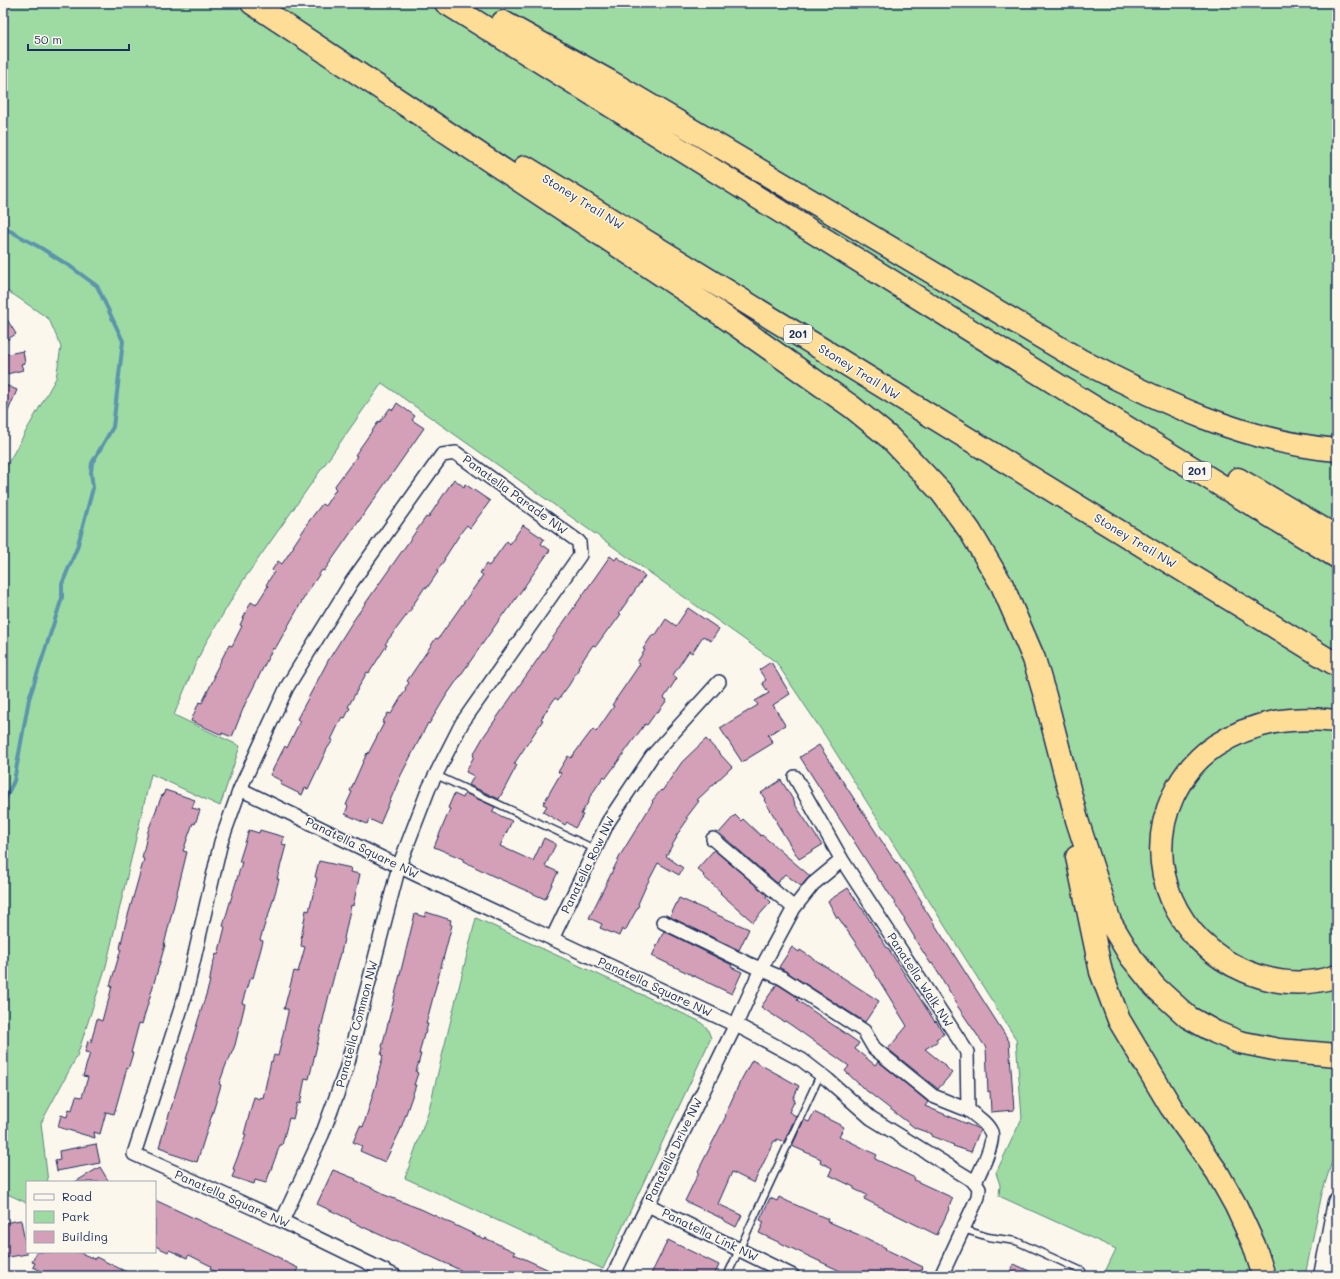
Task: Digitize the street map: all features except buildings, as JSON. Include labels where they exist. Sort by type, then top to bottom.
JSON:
[{"type":"highway","points":[[252,3],[719,313],[852,407],[890,438],[942,493],[970,531],[1002,585],[1034,659],[1046,696],[1077,820],[1110,922],[1131,958],[1155,987],[1188,1017],[1239,1042],[1280,1050],[1337,1055]]},
{"type":"highway","name":"Stoney Trail NW","points":[[258,3],[1337,665]]},
{"type":"highway","name":"201","points":[[446,3],[1058,385],[1337,557]]},
{"type":"highway","points":[[468,3],[609,81],[1080,360],[1137,389],[1206,419],[1244,432],[1282,442],[1337,450]]},
{"type":"highway","points":[[1058,385],[1177,443],[1337,537]]},
{"type":"highway","points":[[1337,721],[1313,718],[1270,722],[1233,735],[1215,746],[1202,756],[1187,773],[1168,807],[1163,827],[1161,854],[1169,894],[1183,922],[1216,956],[1231,965],[1252,974],[1276,981],[1293,983],[1311,982],[1337,976]]},
{"type":"highway","points":[[1077,820],[1072,832],[1086,907],[1101,972],[1119,1020],[1172,1107],[1217,1172],[1236,1206],[1254,1246],[1264,1276]]},
{"type":"main road","points":[[1322,1276],[1337,1202]]},
{"type":"street","name":"Panatella Parade NW","points":[[240,789],[287,687],[351,583],[442,455],[456,452],[579,542],[580,555],[462,723],[429,788],[398,866]]},
{"type":"street","name":"Panatella Row NW","points":[[552,939],[608,822],[652,756],[719,682]]},
{"type":"street","name":"Panatella Walk NW","points":[[795,777],[842,860],[967,1052],[968,1110]]},
{"type":"street","name":"Panatella Square NW","points":[[395,1276],[282,1221],[134,1154],[186,993],[221,842],[240,789],[552,939],[736,1024],[802,1060],[828,1080],[871,1118],[975,1182]]},
{"type":"street","points":[[713,839],[794,908]]},
{"type":"street","points":[[736,1024],[761,969],[794,908],[813,884],[842,860]]},
{"type":"street","name":"Panatella Common NW","points":[[282,1221],[322,1135],[346,1070],[398,866]]},
{"type":"street","points":[[663,922],[782,978],[864,1031],[874,1048],[933,1096],[968,1110],[984,1123],[991,1133],[987,1156],[975,1182],[979,1188],[978,1197],[941,1276]]},
{"type":"street","name":"Panatella Drive NW","points":[[613,1276],[736,1024]]},
{"type":"street","name":"Panatella Link NW","points":[[648,1205],[793,1276]]},
{"type":"lane","points":[[436,774],[595,849]]},
{"type":"lane","points":[[727,1276],[820,1075]]},
{"type":"lane","points":[[963,1229],[988,1237],[1016,1241],[1082,1271],[1079,1276]]},
{"type":"green space","points":[[3,3],[1337,3],[1337,1146],[1322,1193],[1305,1276],[1103,1276],[1116,1249],[999,1196],[1000,1185],[996,1173],[1022,1118],[1016,1039],[826,737],[776,662],[382,383],[242,582],[204,646],[194,667],[174,715],[240,746],[220,806],[151,774],[106,966],[77,1056],[41,1123],[48,1181],[26,1181],[26,1203],[3,1192],[3,472],[56,378],[61,347],[49,319],[3,289]]},
{"type":"green space","points":[[476,918],[699,1021],[707,1028],[711,1038],[603,1269],[405,1178],[428,1113]]},
{"type":"waterway","points":[[3,227],[41,248],[97,286],[123,341],[113,427],[92,463],[91,472],[93,488],[77,548],[62,584],[62,598],[29,699],[14,781],[3,803]]},
{"type":"waterway","points":[[3,813],[5,820],[3,828]]}]
